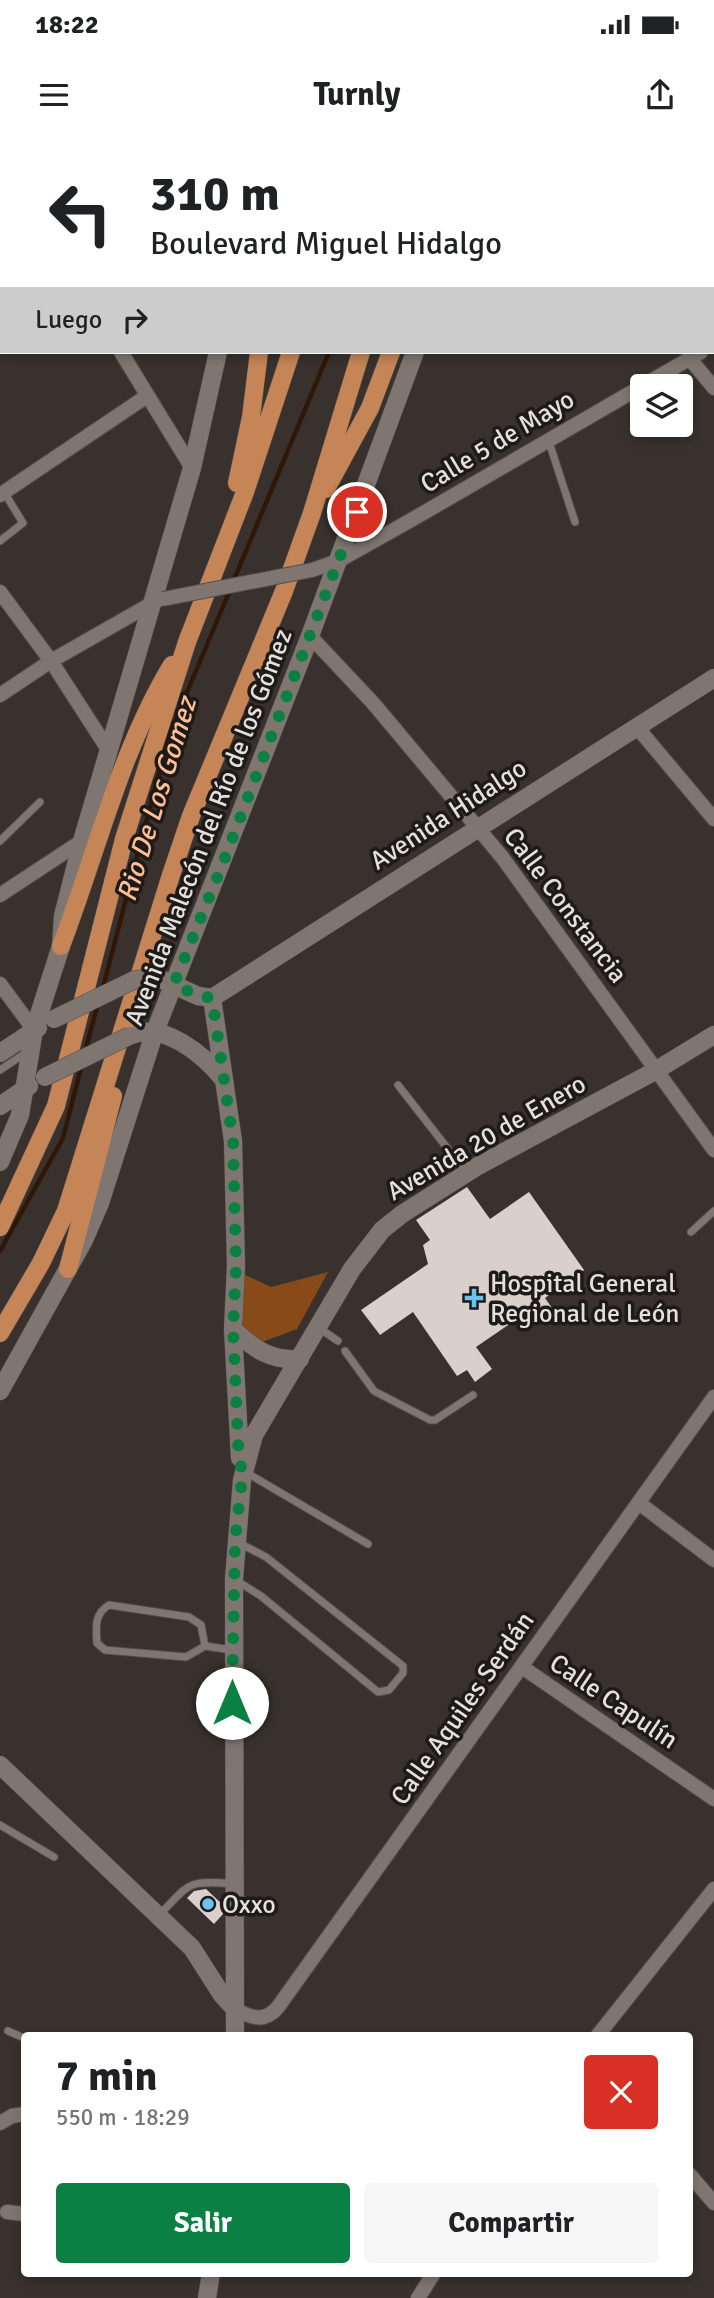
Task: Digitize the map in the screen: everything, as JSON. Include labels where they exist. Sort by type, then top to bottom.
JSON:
[{"type":"main road","points":[[225,545],[251,417],[259,354]]},
{"type":"main road","name":"Avenida Malecón del Río de los Gómez","points":[[0,1227],[56,1106],[124,839],[187,642],[245,492],[289,354]]},
{"type":"main road","name":"Avenida Malecón del Río de los Gómez","points":[[0,1333],[41,1264],[66,1212],[123,1041],[191,816],[284,590],[312,513],[360,354]]},
{"type":"main road","points":[[312,513],[365,417],[390,354]]},
{"type":"main road","points":[[61,946],[140,724],[187,642]]},
{"type":"main road","points":[[68,1269],[112,1104],[123,1041]]},
{"type":"street","points":[[122,354],[192,468]]},
{"type":"street","points":[[0,1162],[16,1124],[26,1085],[34,1030],[61,946],[63,916],[82,841],[157,600],[192,468],[218,354]]},
{"type":"street","name":"Avenida Malecón del Río de los Gómez","points":[[0,1391],[68,1269],[100,1203],[154,1034],[310,636],[417,354]]},
{"type":"street","points":[[695,355],[714,388]]},
{"type":"street","name":"Calle 5 de Mayo","points":[[0,695],[51,661],[157,600],[312,569],[338,561],[695,355]]},
{"type":"street","points":[[2,493],[147,396]]},
{"type":"street","points":[[0,592],[51,661],[109,751]]},
{"type":"street","name":"Calle Constancia","points":[[310,636],[342,666],[382,712],[531,894],[654,1071],[714,1150]]},
{"type":"street","name":"Avenida Hidalgo","points":[[212,998],[714,678]]},
{"type":"street","points":[[636,726],[714,819]]},
{"type":"street","points":[[0,895],[82,841]]},
{"type":"street","points":[[0,1053],[54,1019],[134,980],[154,977],[198,996],[212,998],[233,1141],[236,1266],[233,1329],[239,1463],[243,1470],[235,1541],[232,1650],[235,2032]]},
{"type":"street","points":[[0,984],[34,1030]]},
{"type":"street","points":[[0,1105],[26,1085],[140,1032],[190,1046],[205,1058],[226,1083]]},
{"type":"street","name":"Avenida 20 de Enero","points":[[243,1470],[260,1422],[352,1269],[382,1230],[467,1173],[654,1071],[714,1035]]},
{"type":"street","points":[[233,1329],[265,1355],[279,1359],[300,1359]]},
{"type":"street","name":"Calle Aquiles Serdán","points":[[235,2009],[250,2017],[261,2018],[273,2014],[714,1397]]},
{"type":"street","points":[[639,1503],[714,1559]]},
{"type":"street","name":"Calle Capulín","points":[[522,1667],[714,1799]]},
{"type":"street","points":[[0,1765],[192,1948],[218,1989],[235,2009]]},
{"type":"street","points":[[600,2032],[714,1889]]},
{"type":"street","points":[[0,2123],[21,2114]]},
{"type":"street","points":[[693,2178],[714,2203]]},
{"type":"street","points":[[7,2212],[21,2214]]},
{"type":"street","points":[[207,2298],[210,2277]]},
{"type":"street","points":[[418,2298],[431,2277]]},
{"type":"lane","points":[[548,439],[575,522]]},
{"type":"lane","points":[[0,541],[23,523],[2,493]]},
{"type":"lane","points":[[0,841],[40,802]]},
{"type":"lane","points":[[0,1070],[31,1050]]},
{"type":"lane","points":[[0,1098],[26,1085]]},
{"type":"lane","points":[[398,1085],[467,1173]]},
{"type":"lane","points":[[691,1232],[714,1211]]},
{"type":"lane","points":[[318,1328],[338,1341]]},
{"type":"lane","points":[[345,1351],[374,1391],[430,1420],[435,1420],[473,1395]]},
{"type":"lane","points":[[243,1470],[368,1544]]},
{"type":"lane","points":[[234,1579],[261,1596],[378,1692],[388,1690],[403,1673],[403,1666],[276,1565],[235,1541]]},
{"type":"lane","points":[[205,1646],[201,1625],[189,1616],[109,1605],[101,1610],[96,1619],[97,1643],[105,1650],[186,1657],[205,1646],[232,1650]]},
{"type":"lane","points":[[0,1825],[54,1857]]},
{"type":"lane","points":[[157,1917],[191,1884],[234,1884]]},
{"type":"lane","points":[[8,2031],[21,2037]]},
{"type":"shaded area","points":[[328,1272],[297,1329],[262,1342],[243,1327],[243,1274],[271,1287]]},
{"type":"building","points":[[467,1187],[490,1219],[529,1192],[584,1270],[545,1298],[552,1308],[533,1322],[527,1312],[476,1347],[492,1369],[475,1382],[467,1370],[457,1376],[413,1312],[380,1335],[361,1310],[428,1264],[423,1245],[430,1240],[416,1220]]},
{"type":"building","name":"Oxxo","points":[[206,1889],[223,1905],[223,1914],[214,1924],[187,1898],[194,1891]]},
{"type":"waterway","name":"Rio De Los Gomez","points":[[233,582],[328,354]]},
{"type":"waterway","name":"Rio De Los Gomez","points":[[102,991],[169,735],[230,590]]},
{"type":"waterway","name":"Rio De Los Gomez","points":[[85,1052],[98,1003]]},
{"type":"waterway","name":"Rio De Los Gomez","points":[[0,1251],[63,1138],[82,1064]]},
{"type":"place","name":"Hospital General Regional de León","points":[[474,1298]]},
{"type":"place","name":"Oxxo","points":[[208,1904]]},
{"type":"route","points":[[232,1703],[235,1541],[243,1470],[239,1463],[233,1329],[236,1266],[233,1141],[212,998],[198,996],[174,984],[357,512]]}]
